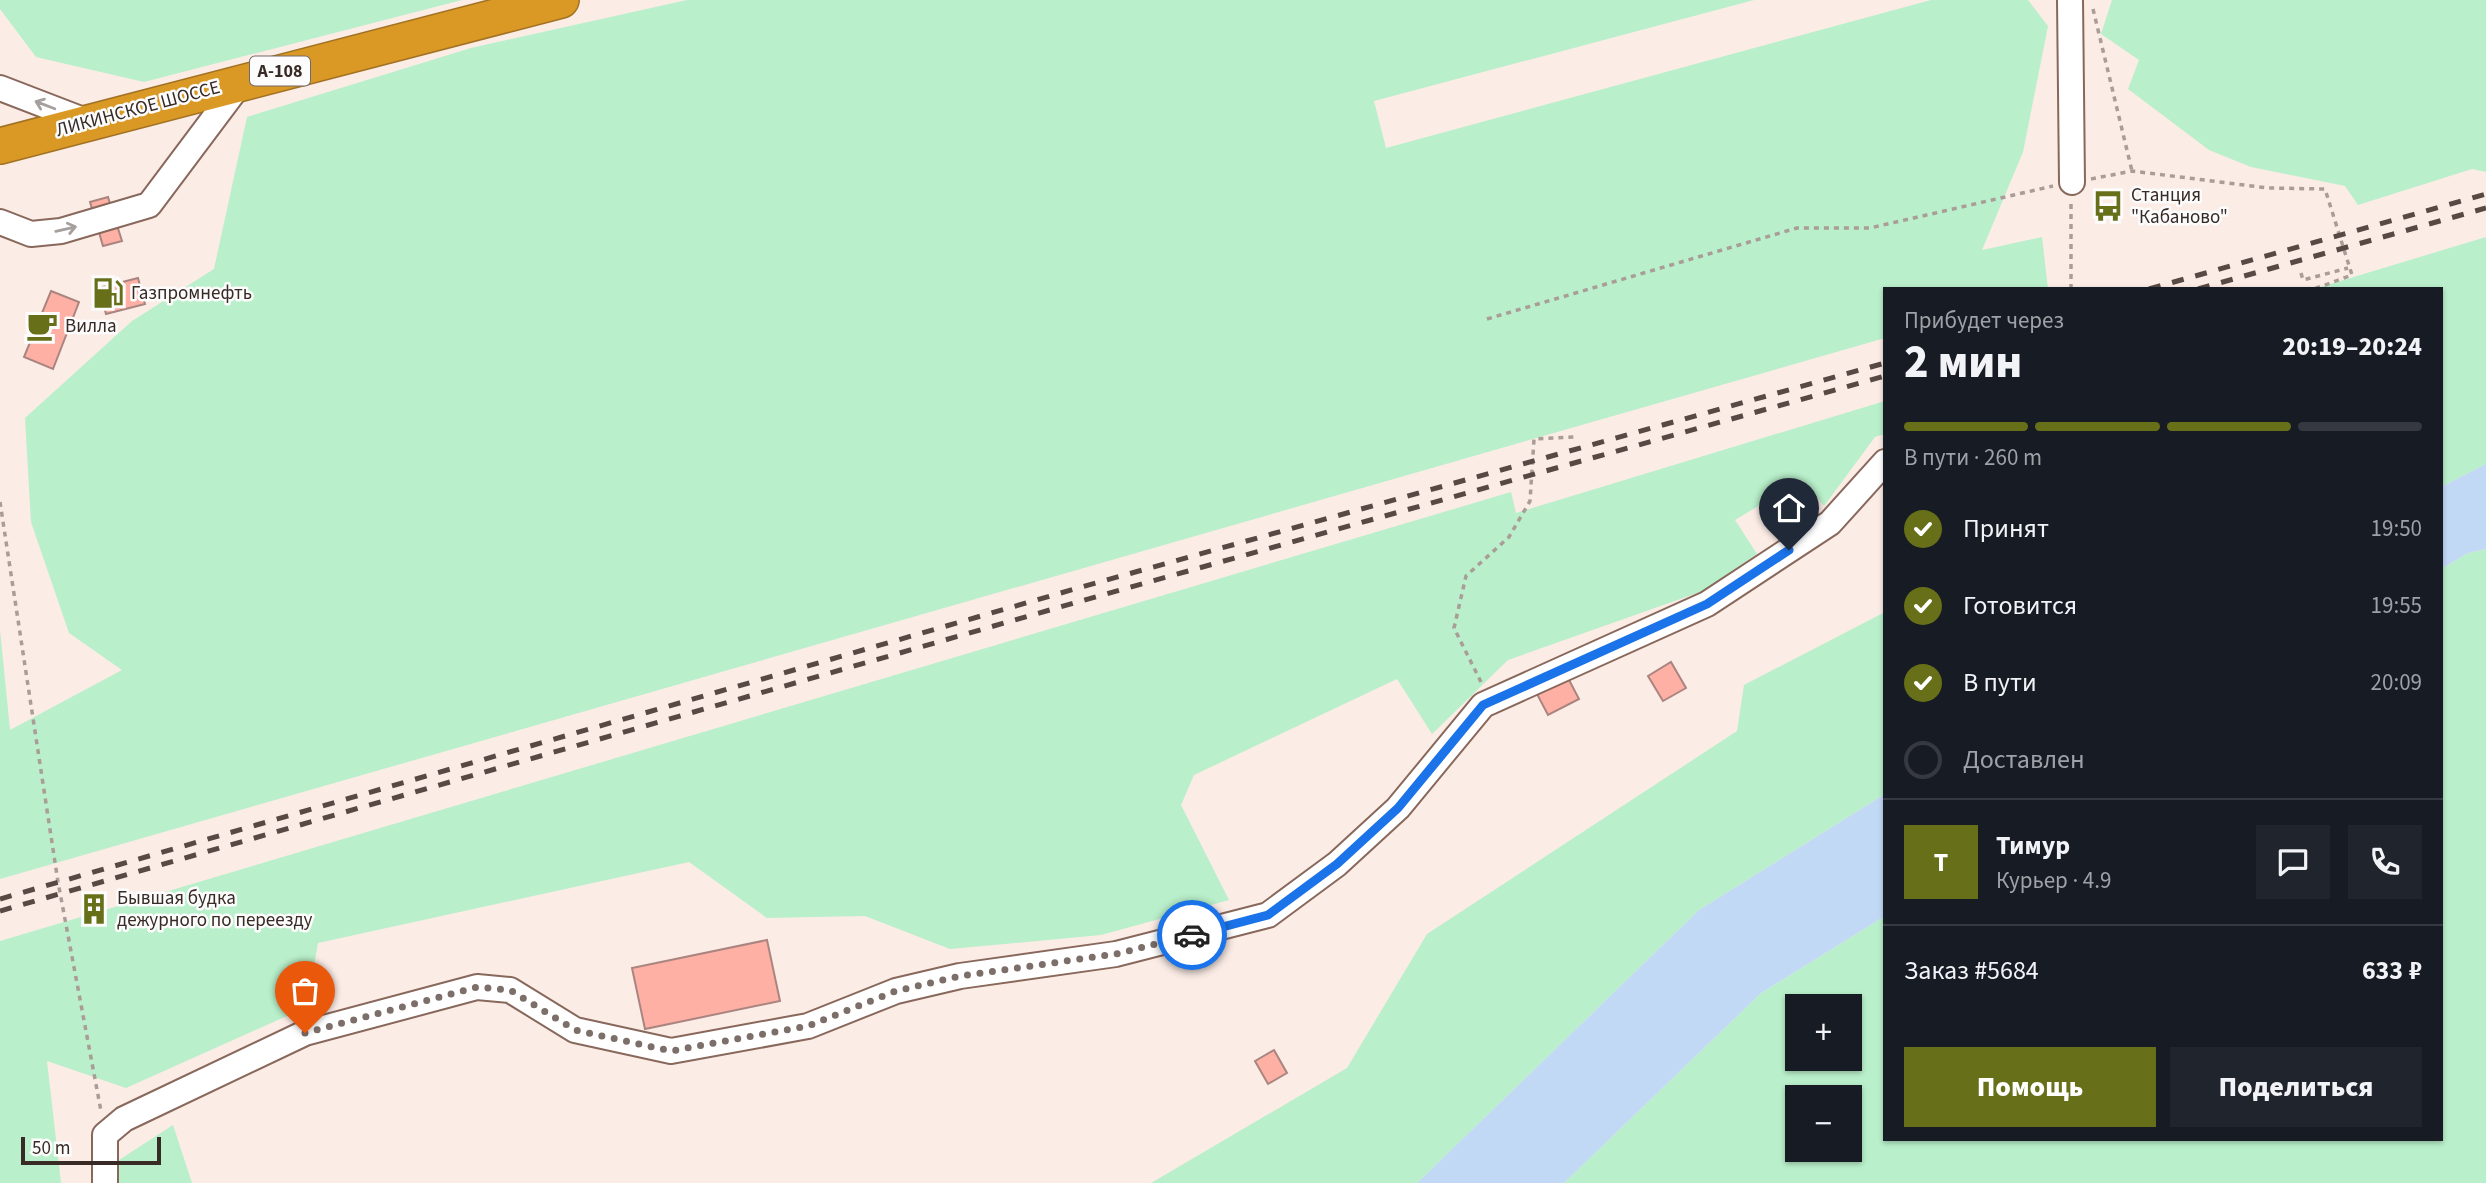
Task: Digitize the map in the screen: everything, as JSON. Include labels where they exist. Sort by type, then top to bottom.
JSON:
[{"type":"highway","name":"ЛИКИНСКОЕ ШОССЕ","points":[[0,146],[561,0]]},
{"type":"street","points":[[2070,0],[2071,182]]},
{"type":"street","points":[[0,222],[31,234],[61,231],[149,205],[242,81]]},
{"type":"street","points":[[0,88],[91,123]]},
{"type":"street","points":[[105,1183],[105,1135],[124,1119],[305,1033],[477,987],[510,990],[575,1030],[671,1051],[808,1026],[896,991],[960,976],[1116,954],[1268,915],[1337,864],[1398,808],[1483,705],[1707,604],[1830,523],[1883,464]]},
{"type":"path","points":[[2091,0],[2133,171]]},
{"type":"path","points":[[1487,318],[1797,228],[1870,228],[2071,182],[2133,171],[2268,188],[2325,189],[2351,275],[2319,287]]},
{"type":"path","points":[[2071,182],[2071,287]]},
{"type":"path","points":[[2301,273],[2303,279],[2348,268]]},
{"type":"path","points":[[1483,705],[1482,684],[1454,628],[1466,576],[1509,537],[1530,501],[1534,439],[1575,437]]},
{"type":"path","points":[[0,502],[58,882],[105,1135]]},
{"type":"green space","points":[[0,0],[462,0],[144,82],[36,57],[0,9]]},
{"type":"green space","points":[[687,0],[1754,0],[1374,101],[1386,148],[1931,0],[2028,0],[2048,26],[2023,152],[1982,250],[2042,237],[2048,287],[1883,287],[1883,339],[0,879],[0,630],[10,730],[122,670],[69,633],[31,522],[25,418],[132,321],[214,269],[247,117],[471,48]]},
{"type":"green space","points":[[2112,0],[2486,0],[2486,172],[2472,169],[2358,205],[2345,186],[2251,167],[2209,150],[2128,89],[2139,60],[2101,34]]},
{"type":"green space","points":[[2486,237],[2486,464],[2443,486],[2443,287],[2321,287]]},
{"type":"green space","points":[[1883,402],[1883,435],[1875,437],[1824,506],[1802,480],[1735,520],[1757,554],[1703,591],[1508,660],[1432,734],[1397,679],[1194,775],[1181,805],[1229,900],[1101,935],[950,949],[865,916],[767,918],[689,862],[318,943],[307,1007],[126,1088],[47,1061],[61,1183],[0,1183],[0,941],[1511,492],[1516,513]]},
{"type":"green space","points":[[2486,549],[2486,1183],[1564,1183],[1761,993],[1883,917],[1883,1141],[2443,1141],[2443,568],[2468,553]]},
{"type":"green space","points":[[1883,613],[1883,795],[1699,910],[1417,1183],[1151,1183],[1347,1068],[1427,934],[1737,731],[1744,685]]},
{"type":"green space","points":[[173,1125],[192,1183],[118,1183],[119,1160]]},
{"type":"water","points":[[2486,464],[2486,549],[2468,553],[2443,568],[2443,486]]},
{"type":"water","points":[[1883,795],[1883,917],[1761,993],[1564,1183],[1417,1183],[1699,910]]},
{"type":"building","points":[[108,197],[122,241],[103,246],[90,202]]},
{"type":"building","points":[[138,278],[145,304],[106,314],[99,288]]},
{"type":"building","points":[[51,291],[79,302],[53,369],[24,357]]},
{"type":"building","points":[[1671,662],[1686,688],[1663,701],[1648,676]]},
{"type":"building","points":[[1568,678],[1579,699],[1548,715],[1537,694]]},
{"type":"building","name":"Бывшая будка дежурного по переезду","points":[[99,900],[103,915],[88,919],[84,903]]},
{"type":"building","points":[[767,940],[780,1001],[645,1029],[632,968]]},
{"type":"building","points":[[1274,1050],[1287,1073],[1268,1084],[1255,1061]]},
{"type":"railway","points":[[2156,287],[2486,194]]},
{"type":"railway","points":[[2205,287],[2486,208]]},
{"type":"railway","points":[[0,899],[1078,588],[1883,364]]},
{"type":"railway","points":[[0,911],[1081,601],[1883,377]]},
{"type":"way so far","points":[[305,1033],[477,987],[510,990],[575,1030],[671,1051],[808,1026],[896,991],[960,976],[1116,954],[1192,935]]},
{"type":"place","name":"Станция \"Кабаново\"","points":[[2108,206]]},
{"type":"place","name":"Газпромнефть","points":[[108,293]]},
{"type":"place","name":"Вилла","points":[[42,326]]},
{"type":"place","name":"Бывшая будка дежурного по переезду","points":[[94,909]]},
{"type":"route","points":[[1192,935],[1268,915],[1337,864],[1398,808],[1483,705],[1707,604],[1789,550]]}]
